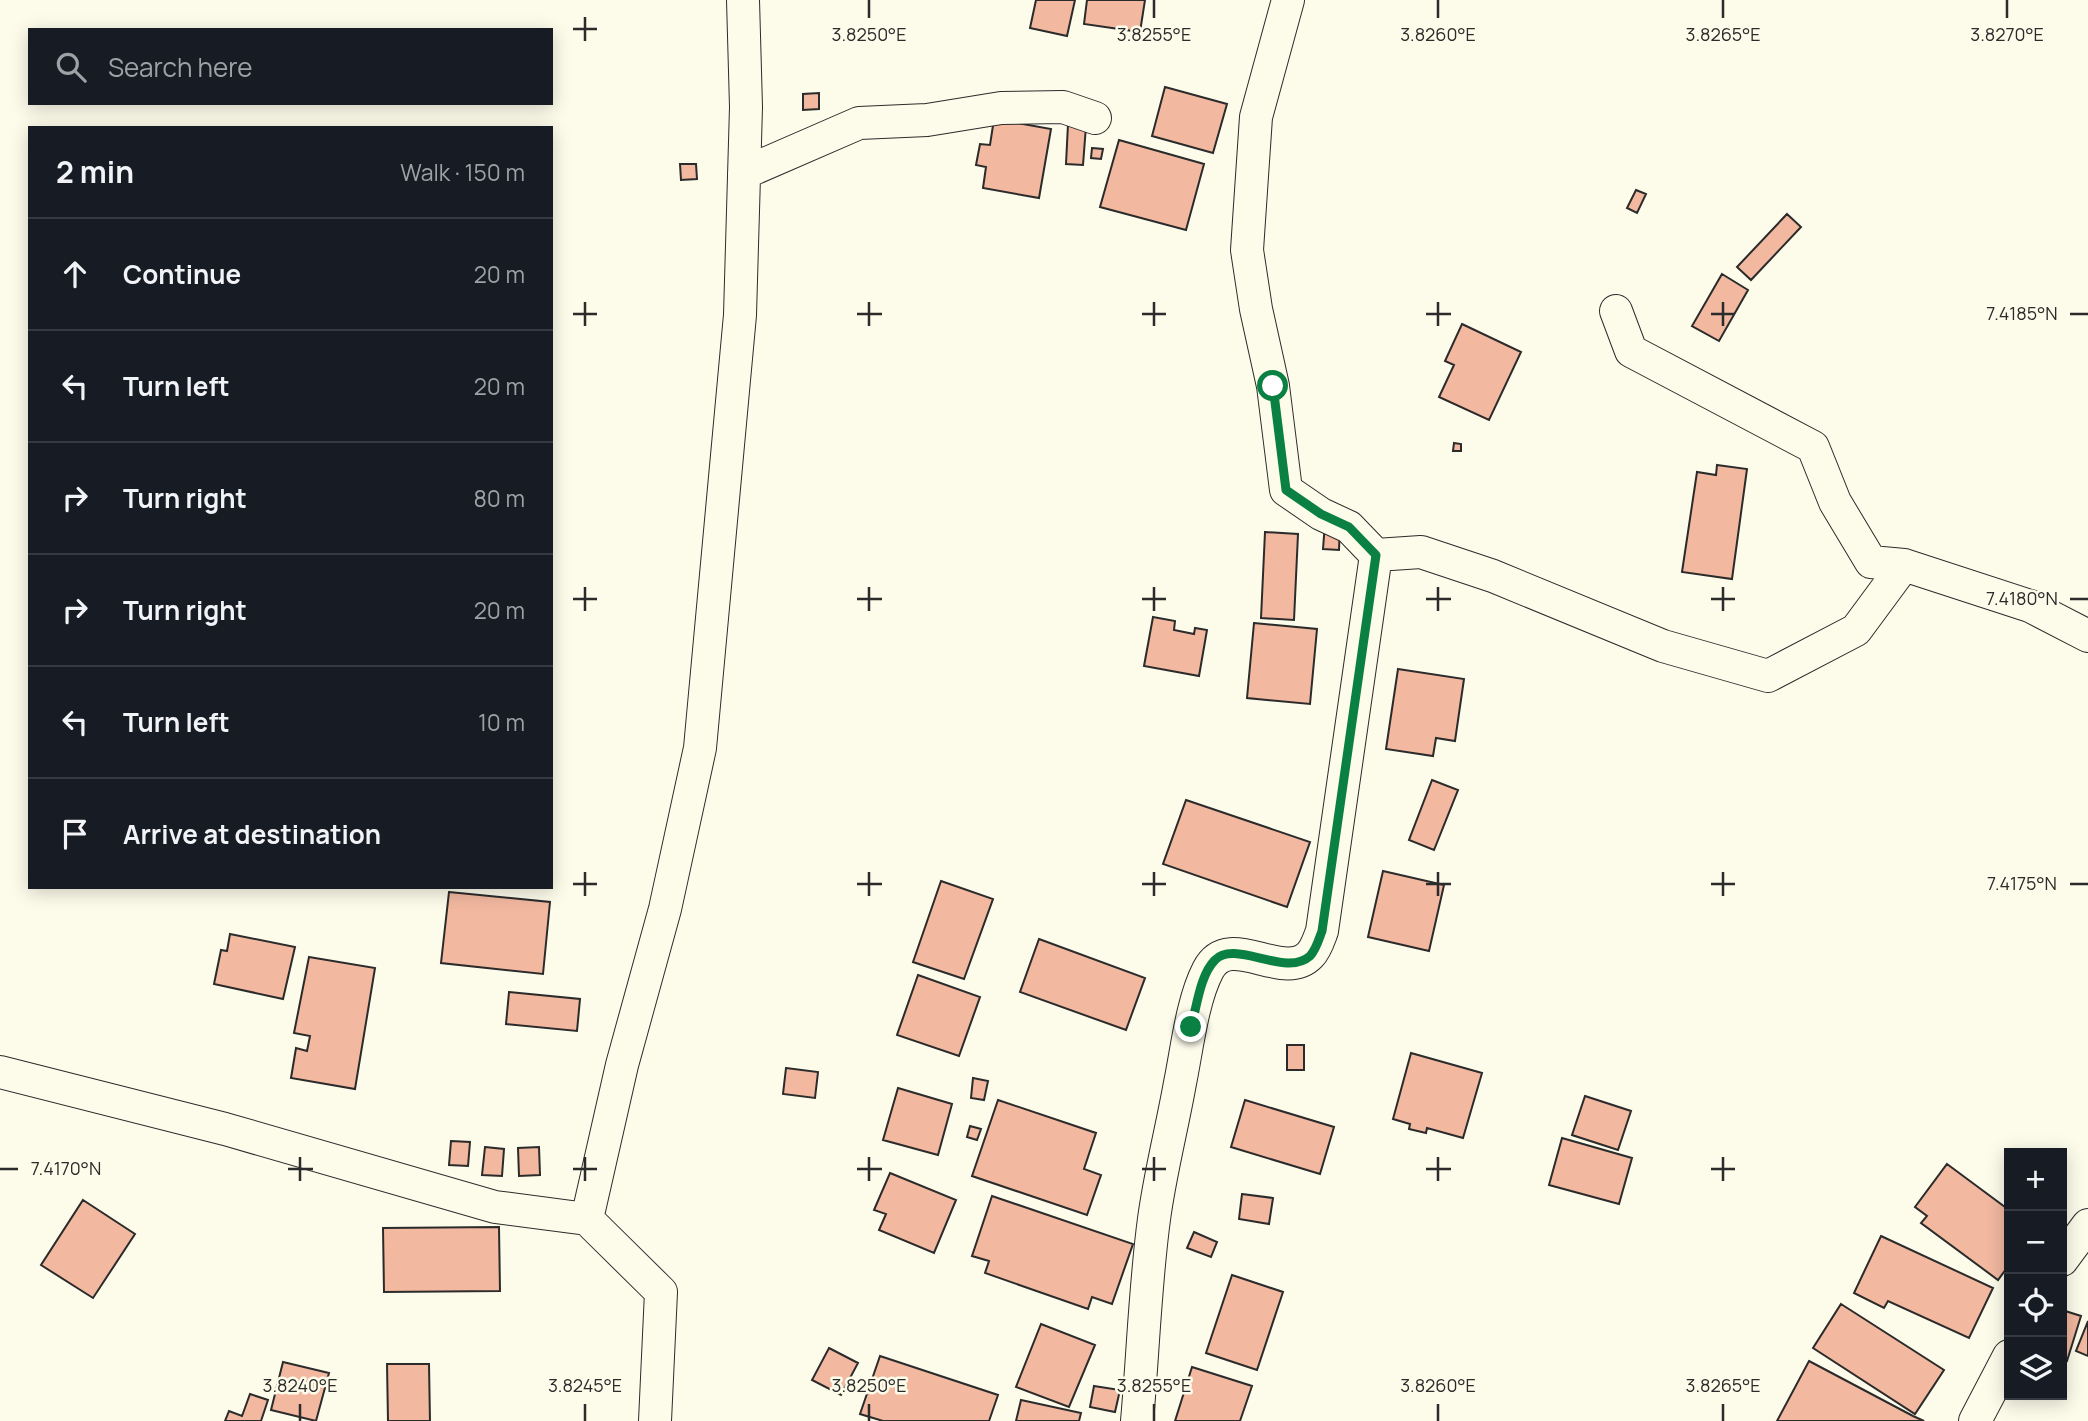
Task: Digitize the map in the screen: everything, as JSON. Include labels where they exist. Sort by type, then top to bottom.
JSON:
[{"type":"street","points":[[587,1219],[622,1065],[665,909],[700,748],[740,315],[746,107],[743,0]]},
{"type":"street","points":[[1288,0],[1256,117],[1247,250],[1256,310],[1273,386],[1286,490],[1321,514],[1349,527],[1376,555],[1421,552],[1493,576],[1662,646],[1768,676],[1856,630],[1904,565]]},
{"type":"street","points":[[744,173],[859,122],[927,120],[1013,108],[1063,107],[1095,118]]},
{"type":"street","points":[[1616,311],[1631,351],[1813,447],[1835,502],[1871,562],[1904,565],[2030,606],[2088,636]]},
{"type":"street","points":[[1137,1421],[1154,1219],[1191,1027],[1208,970],[1216,959],[1233,954],[1286,963],[1300,962],[1315,949],[1322,931],[1376,555]]},
{"type":"street","points":[[0,1072],[225,1129],[495,1207],[587,1219],[661,1292],[655,1421]]},
{"type":"street","points":[[2067,1253],[2088,1225]]},
{"type":"street","points":[[1975,1421],[2004,1366]]},
{"type":"building","points":[[1036,0],[1075,0],[1067,36],[1030,28]]},
{"type":"building","points":[[1087,0],[1145,0],[1140,32],[1084,24]]},
{"type":"building","points":[[1165,87],[1227,104],[1213,153],[1152,136]]},
{"type":"building","points":[[819,93],[819,109],[803,110],[803,94]]},
{"type":"building","points":[[994,119],[1051,129],[1039,198],[983,188],[986,167],[976,165],[980,144],[990,145]]},
{"type":"building","points":[[1068,124],[1086,126],[1083,165],[1066,164]]},
{"type":"building","points":[[1119,140],[1204,164],[1186,230],[1100,207]]},
{"type":"building","points":[[1092,148],[1103,149],[1101,159],[1091,158]]},
{"type":"building","points":[[680,164],[696,164],[697,179],[681,180]]},
{"type":"building","points":[[1636,190],[1646,194],[1637,213],[1627,208]]},
{"type":"building","points":[[1787,214],[1801,227],[1751,280],[1737,267]]},
{"type":"building","points":[[1722,274],[1748,290],[1719,341],[1692,326]]},
{"type":"building","points":[[1462,324],[1521,352],[1489,420],[1439,397],[1454,365],[1445,361]]},
{"type":"building","points":[[1454,443],[1461,444],[1461,451],[1453,451]]},
{"type":"building","points":[[1717,465],[1747,469],[1732,579],[1682,572],[1697,472],[1716,475]]},
{"type":"building","points":[[1325,523],[1340,524],[1339,550],[1323,549]]},
{"type":"building","points":[[1265,532],[1298,534],[1294,620],[1261,618]]},
{"type":"building","points":[[1153,617],[1175,621],[1174,630],[1194,634],[1195,628],[1207,630],[1199,676],[1144,666]]},
{"type":"building","points":[[1254,623],[1317,629],[1310,704],[1247,698]]},
{"type":"building","points":[[1398,669],[1464,679],[1455,741],[1436,738],[1433,756],[1386,749]]},
{"type":"building","points":[[1432,780],[1458,790],[1434,850],[1409,840]]},
{"type":"building","points":[[1186,800],[1310,842],[1287,907],[1163,864]]},
{"type":"building","points":[[1383,871],[1444,885],[1429,951],[1368,937]]},
{"type":"building","points":[[941,881],[993,899],[964,979],[913,962]]},
{"type":"building","points":[[449,892],[550,902],[543,974],[441,963]]},
{"type":"building","points":[[230,934],[295,947],[283,999],[214,984],[221,950],[227,951]]},
{"type":"building","points":[[1039,939],[1145,978],[1126,1030],[1020,992]]},
{"type":"building","points":[[309,957],[375,968],[355,1089],[291,1078],[296,1048],[307,1051],[310,1036],[294,1033]]},
{"type":"building","points":[[918,975],[980,997],[959,1056],[897,1035]]},
{"type":"building","points":[[509,992],[580,999],[577,1031],[506,1024]]},
{"type":"building","points":[[1287,1045],[1304,1045],[1304,1070],[1287,1070]]},
{"type":"building","points":[[1411,1053],[1482,1073],[1463,1138],[1427,1128],[1426,1133],[1409,1129],[1410,1124],[1393,1119]]},
{"type":"building","points":[[786,1068],[818,1072],[815,1098],[783,1094]]},
{"type":"building","points":[[973,1078],[988,1081],[984,1100],[971,1098]]},
{"type":"building","points":[[898,1088],[952,1104],[938,1155],[883,1140]]},
{"type":"building","points":[[1585,1096],[1631,1111],[1618,1150],[1572,1135]]},
{"type":"building","points":[[998,1100],[1096,1133],[1084,1169],[1101,1175],[1087,1215],[972,1176]]},
{"type":"building","points":[[1245,1100],[1334,1127],[1320,1174],[1231,1147]]},
{"type":"building","points":[[970,1126],[981,1129],[977,1140],[967,1137]]},
{"type":"building","points":[[1562,1138],[1632,1158],[1619,1204],[1549,1185]]},
{"type":"building","points":[[451,1141],[470,1142],[468,1166],[449,1165]]},
{"type":"building","points":[[485,1147],[504,1149],[502,1176],[482,1175]]},
{"type":"building","points":[[539,1147],[540,1175],[519,1176],[518,1148]]},
{"type":"building","points":[[1947,1164],[2004,1206],[2004,1272],[1998,1280],[1921,1223],[1927,1216],[1915,1207]]},
{"type":"building","points":[[890,1173],[956,1200],[934,1253],[879,1230],[886,1214],[874,1210]]},
{"type":"building","points":[[1242,1194],[1273,1198],[1269,1224],[1239,1219]]},
{"type":"building","points":[[992,1196],[1133,1244],[1112,1304],[1092,1297],[1088,1309],[985,1273],[989,1261],[972,1256]]},
{"type":"building","points":[[83,1200],[135,1234],[93,1298],[41,1265]]},
{"type":"building","points":[[499,1227],[500,1291],[384,1292],[383,1228]]},
{"type":"building","points":[[1194,1232],[1217,1242],[1211,1257],[1187,1248]]},
{"type":"building","points":[[1881,1236],[1993,1288],[1969,1338],[1888,1301],[1884,1308],[1854,1293]]},
{"type":"building","points":[[1232,1275],[1283,1292],[1257,1370],[1206,1353]]},
{"type":"building","points":[[1841,1304],[1944,1370],[1915,1414],[1813,1348]]},
{"type":"building","points":[[2067,1312],[2081,1316],[2067,1361]]},
{"type":"building","points":[[2088,1321],[2088,1356],[2076,1351]]},
{"type":"building","points":[[1041,1324],[1095,1345],[1069,1407],[1016,1387]]},
{"type":"building","points":[[829,1348],[858,1363],[841,1395],[812,1380]]},
{"type":"building","points":[[880,1356],[998,1395],[989,1421],[883,1421],[860,1414]]},
{"type":"building","points":[[1809,1361],[1913,1416],[1924,1421],[1777,1421]]},
{"type":"building","points":[[283,1362],[329,1373],[316,1421],[271,1410]]},
{"type":"building","points":[[387,1364],[429,1364],[430,1421],[388,1421]]},
{"type":"building","points":[[1192,1367],[1252,1386],[1240,1421],[1175,1421]]},
{"type":"building","points":[[1094,1386],[1120,1390],[1115,1412],[1090,1407]]},
{"type":"building","points":[[250,1394],[268,1400],[261,1421],[225,1421],[229,1411],[242,1416]]},
{"type":"building","points":[[1021,1400],[1081,1413],[1079,1421],[1016,1421]]},
{"type":"route","points":[[1191,1027],[1208,970],[1223,954],[1286,963],[1300,962],[1309,957],[1315,949],[1322,931],[1376,555],[1349,527],[1321,514],[1286,490],[1273,386]]}]
